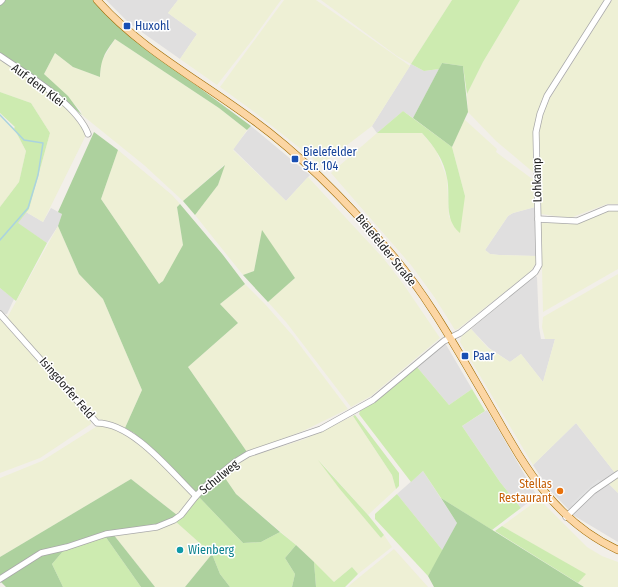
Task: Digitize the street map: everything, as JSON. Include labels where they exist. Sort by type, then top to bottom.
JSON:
[{"type":"main road","name":"Bielefelder Straße","points":[[97,0],[126,28],[255,121],[318,175],[349,205],[390,252],[431,308],[526,466],[545,492],[566,517],[594,537],[618,550]]},
{"type":"street","name":"Lohkamp","points":[[450,338],[460,333],[537,270],[539,265],[536,132],[541,109],[547,96],[608,0]]},
{"type":"street","name":"Auf dem Klei","points":[[0,56],[49,90],[70,109],[86,129],[88,134]]},
{"type":"street","points":[[538,219],[577,221],[608,208],[618,208]]},
{"type":"street","name":"Isingdorfer Feld","points":[[0,314],[97,423],[115,426],[133,435],[196,496]]},
{"type":"street","name":"Schulweg","points":[[0,579],[41,553],[67,547],[106,534],[146,530],[166,524],[181,514],[196,496],[235,462],[248,454],[321,429],[373,400],[444,341],[450,338]]},
{"type":"street","points":[[566,517],[593,491],[618,474]]},
{"type":"shaded area","points":[[106,0],[178,0],[168,13],[197,34],[180,59],[129,23]]},
{"type":"shaded area","points":[[411,64],[424,71],[439,69],[413,118],[403,111],[377,133],[372,126]]},
{"type":"shaded area","points":[[251,126],[310,175],[286,201],[233,149]]},
{"type":"shaded area","points":[[535,207],[536,256],[490,254],[485,250],[508,216],[513,213]]},
{"type":"shaded area","points":[[51,208],[62,214],[58,226],[47,243],[17,223],[26,212],[43,222]]},
{"type":"shaded area","points":[[534,275],[537,277],[539,327],[541,339],[555,339],[543,382],[521,354],[510,362],[489,348],[471,329]]},
{"type":"shaded area","points":[[0,288],[14,299],[7,314],[3,314],[0,311]]},
{"type":"shaded area","points":[[445,343],[472,389],[449,405],[417,367]]},
{"type":"shaded area","points":[[487,410],[537,496],[521,508],[500,482],[462,426]]},
{"type":"shaded area","points":[[576,423],[615,473],[570,511],[548,488],[533,465]]},
{"type":"shaded area","points":[[423,471],[457,523],[443,551],[397,494]]},
{"type":"shaded area","points":[[598,479],[601,482],[574,507],[571,504]]},
{"type":"shaded area","points":[[608,483],[618,493],[618,542],[573,515],[594,493]]},
{"type":"green space","points":[[4,0],[93,0],[124,32],[251,126],[247,130],[219,108],[115,39],[104,57],[100,77],[73,67],[55,53],[44,74],[68,96],[82,115],[41,80],[0,53],[0,5]]},
{"type":"green space","points":[[178,0],[281,0],[217,85],[180,59],[197,34],[168,13]]},
{"type":"green space","points":[[284,0],[316,0],[410,66],[372,126],[321,165],[257,114],[220,87]]},
{"type":"green space","points":[[321,0],[452,0],[411,64],[397,56]]},
{"type":"green space","points":[[452,0],[520,0],[483,62],[467,94],[463,66],[442,63],[439,69],[424,71],[411,64]]},
{"type":"green space","points":[[520,0],[605,0],[541,103],[534,173],[496,141],[468,112],[467,94],[483,62]]},
{"type":"green space","points":[[612,0],[618,0],[618,204],[607,204],[570,218],[541,214],[539,132],[542,115],[550,98]]},
{"type":"green space","points":[[115,39],[219,108],[247,130],[233,150],[286,201],[308,177],[384,259],[404,285],[440,338],[371,396],[351,407],[286,322],[268,302],[295,278],[262,231],[254,271],[243,275],[195,215],[218,185],[224,165],[183,201],[144,165],[82,115],[81,111],[44,74],[55,53],[73,67],[100,77],[101,62]]},
{"type":"green space","points":[[0,59],[46,91],[68,110],[84,130],[86,135],[43,222],[26,212],[29,209],[50,133],[31,103],[0,92]]},
{"type":"green space","points":[[442,63],[463,66],[468,112],[452,147],[413,118]]},
{"type":"green space","points":[[0,92],[31,103],[50,133],[29,209],[18,223],[47,243],[16,301],[0,288],[0,207],[19,182],[26,151],[14,128],[15,127],[0,113]]},
{"type":"green space","points":[[403,111],[452,147],[465,196],[460,233],[451,221],[449,214],[448,185],[444,165],[434,148],[422,133],[377,133]]},
{"type":"green space","points":[[0,116],[14,128],[26,151],[19,182],[0,207]]},
{"type":"green space","points":[[464,119],[497,149],[496,152],[535,181],[535,207],[513,213],[508,216],[485,250],[490,254],[536,256],[536,263],[531,271],[455,330],[435,298],[411,265],[331,173],[377,133],[422,133],[436,150],[447,178],[449,218],[465,196],[452,147]]},
{"type":"green space","points":[[94,132],[118,150],[101,199],[159,284],[163,281],[183,245],[177,207],[180,204],[223,255],[245,284],[220,304],[238,323],[188,367],[247,452],[234,460],[195,493],[134,433],[125,428],[142,390],[103,299],[79,274],[58,226],[62,214],[58,212]]},
{"type":"green space","points":[[118,150],[172,195],[180,204],[177,207],[183,245],[177,259],[163,281],[159,284],[101,199]]},
{"type":"green space","points":[[225,165],[218,185],[195,215],[183,201]]},
{"type":"green space","points":[[608,210],[618,210],[618,269],[543,312],[541,224],[547,221],[576,223]]},
{"type":"green space","points":[[58,226],[79,274],[103,299],[142,390],[125,428],[96,418],[90,413],[7,318]]},
{"type":"green space","points":[[262,230],[295,278],[268,302],[243,275],[254,271]]},
{"type":"green space","points":[[618,274],[618,470],[615,473],[576,423],[533,465],[460,342],[462,335],[471,329],[488,348],[510,362],[521,354],[543,382],[555,339],[545,339],[542,327],[543,317]]},
{"type":"green space","points":[[245,284],[293,336],[348,409],[303,431],[247,452],[188,367],[238,323],[220,304]]},
{"type":"green space","points":[[0,319],[91,420],[91,424],[40,458],[0,473]]},
{"type":"green space","points":[[417,367],[449,405],[472,389],[485,411],[462,426],[500,482],[521,508],[492,530],[441,498],[423,471],[411,482],[359,414],[360,411],[375,402]]},
{"type":"green space","points":[[355,415],[399,473],[399,486],[396,489],[392,475],[353,416]]},
{"type":"green space","points":[[353,416],[392,475],[396,489],[368,515],[319,460],[381,538],[384,535],[392,547],[358,574],[352,567],[334,582],[296,545],[236,494],[223,475],[236,464],[249,457],[305,439]]},
{"type":"green space","points":[[99,425],[104,425],[132,436],[193,495],[177,515],[131,479],[0,557],[0,478],[42,461]]},
{"type":"green space","points":[[318,460],[368,515],[384,535],[381,538],[339,488]]},
{"type":"green space","points":[[223,475],[236,494],[280,532],[261,542],[243,543],[199,497]]},
{"type":"green space","points":[[618,476],[618,493],[608,483]]},
{"type":"green space","points":[[131,479],[177,515],[157,526],[100,533],[55,548],[0,576],[0,557]]},
{"type":"green space","points":[[397,494],[443,551],[428,576],[375,519],[375,514]]},
{"type":"green space","points":[[199,497],[243,543],[261,542],[280,532],[296,545],[285,558],[295,574],[292,587],[230,587],[220,574],[212,554],[175,521]]},
{"type":"green space","points":[[441,498],[584,587],[434,587],[428,576],[457,523]]},
{"type":"green space","points":[[539,499],[587,547],[602,556],[618,562],[618,587],[584,587],[578,583],[585,574],[502,526]]},
{"type":"green space","points":[[175,521],[212,554],[185,587],[155,587],[113,534],[146,532],[158,529]]},
{"type":"green space","points":[[502,526],[586,574],[578,583],[495,531]]},
{"type":"green space","points":[[113,534],[155,587],[141,587],[105,536]]},
{"type":"green space","points":[[105,536],[141,587],[63,587],[52,564],[64,550]]},
{"type":"green space","points":[[296,545],[314,562],[316,587],[292,587],[295,574],[285,558]]},
{"type":"green space","points":[[394,549],[428,587],[348,587],[351,584]]},
{"type":"green space","points":[[64,550],[52,564],[63,587],[6,587],[0,581],[42,555]]},
{"type":"green space","points":[[212,554],[220,574],[230,587],[185,587]]},
{"type":"green space","points":[[314,562],[334,582],[352,567],[358,574],[345,587],[316,587]]},
{"type":"waterway","points":[[0,115],[24,140],[43,143],[38,175],[28,208],[0,240]]},
{"type":"waterway","points":[[436,345],[441,340]]},
{"type":"place","name":"Huxohl","points":[[127,26]]},
{"type":"place","name":"Bielefelder Str. 104","points":[[295,159]]},
{"type":"place","name":"Paar","points":[[465,356]]},
{"type":"place","name":"Stellas Restaurant","points":[[560,491]]},
{"type":"place","name":"Wienberg","points":[[180,550]]}]
